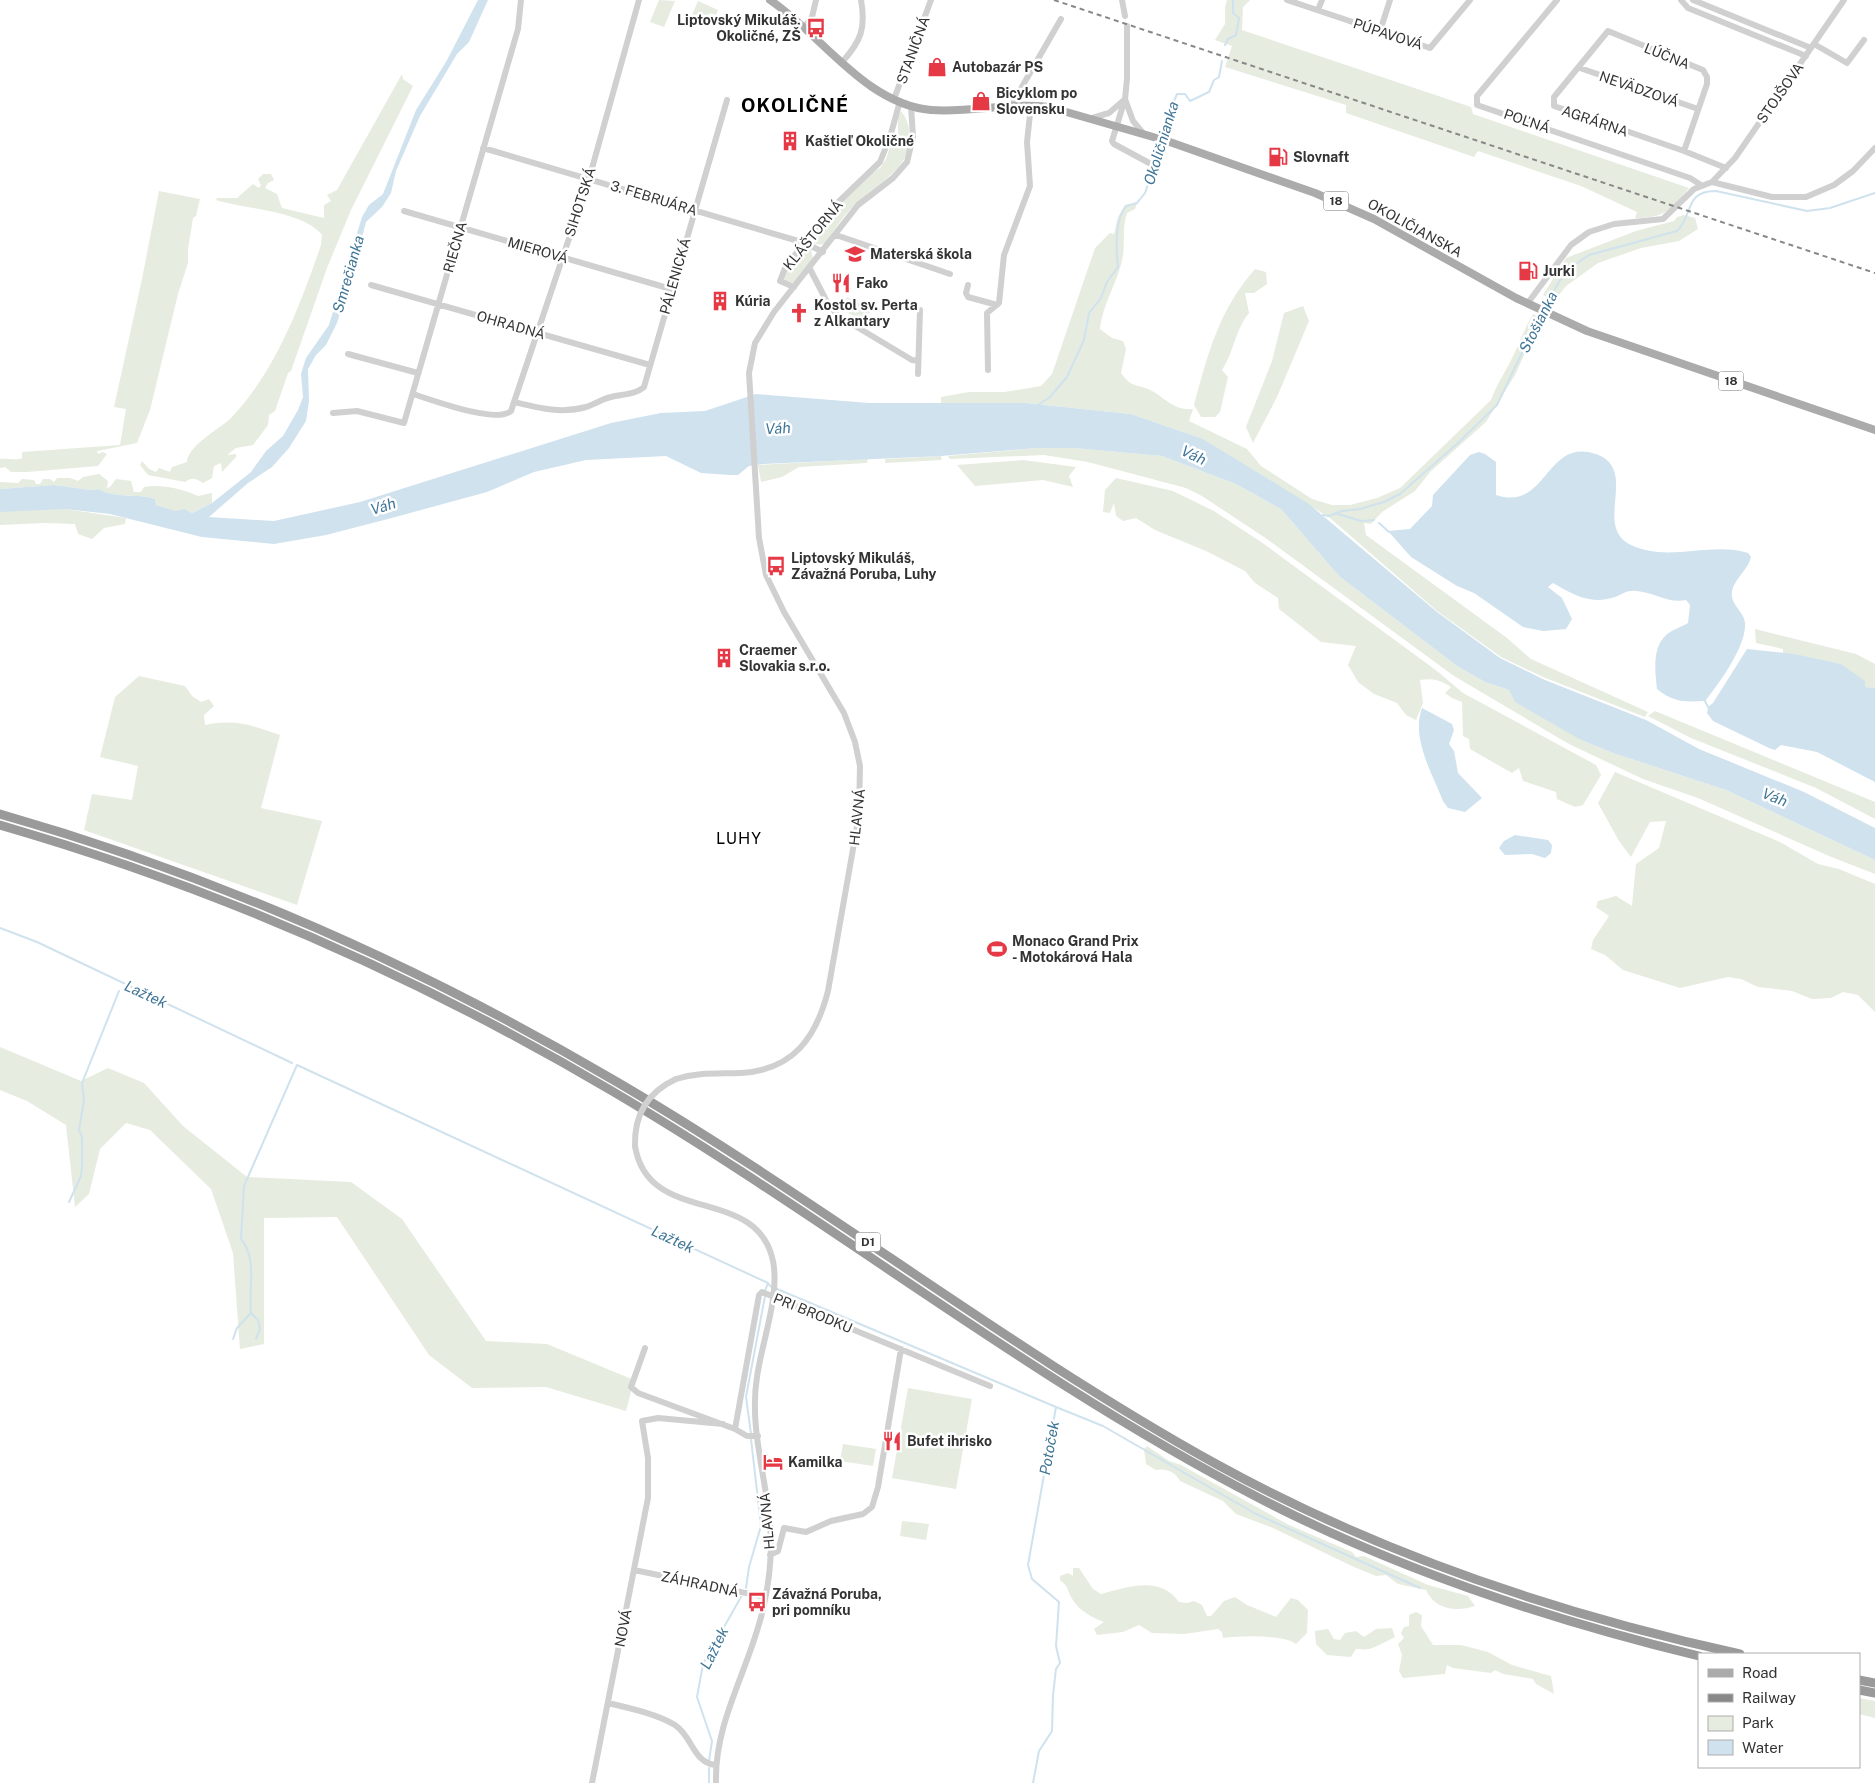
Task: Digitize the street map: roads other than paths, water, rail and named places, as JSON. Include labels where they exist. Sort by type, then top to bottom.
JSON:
[{"type":"highway","name":"D1","points":[[0,814],[144,860],[248,898],[380,955],[480,1005],[569,1054],[715,1142],[1045,1360],[1139,1419],[1221,1466],[1314,1514],[1426,1562],[1515,1594],[1615,1624],[1736,1653]]},
{"type":"highway","name":"D1","points":[[0,825],[108,858],[253,912],[381,968],[491,1023],[607,1088],[710,1151],[1040,1370],[1134,1428],[1217,1476],[1295,1516],[1379,1554],[1469,1589],[1558,1618],[1698,1656]]},
{"type":"highway","points":[[1860,1680],[1875,1683]]},
{"type":"highway","points":[[1860,1690],[1875,1694]]},
{"type":"main road","name":"OKOLIČIANSKA","points":[[770,0],[805,26],[868,83],[911,106],[951,110],[1031,105],[1056,108],[1164,139],[1277,178],[1344,205],[1527,304]]},
{"type":"main road","name":"18","points":[[1527,304],[1611,340],[1875,430]]},
{"type":"street","name":"RIEČNA","points":[[333,413],[356,411],[404,422],[518,28],[521,0]]},
{"type":"street","name":"SIHOTSKÁ","points":[[514,402],[589,179],[639,0]]},
{"type":"street","points":[[805,26],[812,17],[816,0]]},
{"type":"street","points":[[843,61],[860,38],[863,16],[861,0]]},
{"type":"street","name":"STANIČNÁ","points":[[897,100],[931,0]]},
{"type":"street","points":[[1122,0],[1125,16]]},
{"type":"street","name":"PÚPAVOVÁ","points":[[1287,0],[1430,48],[1470,0]]},
{"type":"street","points":[[1318,10],[1322,0]]},
{"type":"street","points":[[1380,31],[1390,0]]},
{"type":"street","name":"POĽNÁ","points":[[1557,0],[1477,96],[1477,105],[1690,178],[1701,185]]},
{"type":"street","points":[[1681,0],[1688,8],[1806,56]]},
{"type":"street","points":[[1693,0],[1813,46],[1847,63],[1864,40]]},
{"type":"street","name":"STOJŠOVA","points":[[1712,182],[1726,168],[1844,0]]},
{"type":"street","points":[[1011,106],[1061,20]]},
{"type":"street","points":[[1127,26],[1128,66],[1124,99],[1113,143],[1151,164]]},
{"type":"street","name":"AGRÁRNA","points":[[1608,31],[1585,58],[1580,68],[1554,97],[1554,106],[1684,151],[1726,168]]},
{"type":"street","name":"LÚČNA","points":[[1608,31],[1703,70],[1708,80],[1684,151]]},
{"type":"street","name":"NEVÄDZOVÁ","points":[[1580,68],[1698,109]]},
{"type":"street","points":[[1092,118],[1109,113],[1124,99]]},
{"type":"street","points":[[1124,99],[1133,121],[1143,133]]},
{"type":"street","name":"PÁLENICKÁ","points":[[514,402],[550,411],[585,407],[607,398],[642,389],[727,100]]},
{"type":"street","name":"KLÁŠTORNÁ","points":[[794,287],[780,281],[780,276],[828,212],[880,162],[890,137],[897,100]]},
{"type":"street","points":[[988,370],[987,313],[997,304],[1001,291],[1004,255],[1030,186],[1027,142],[1031,105]]},
{"type":"street","name":"KLÁŠTORNÁ","points":[[754,469],[749,366],[755,343],[770,317],[810,269],[858,205],[894,178],[907,162],[913,136],[911,106]]},
{"type":"street","name":"3. FEBRUÁRA","points":[[484,148],[805,243],[823,252]]},
{"type":"street","points":[[1527,304],[1567,250],[1582,236],[1614,224],[1663,219],[1701,185],[1712,182],[1772,197],[1806,196],[1834,185],[1853,171],[1875,148]]},
{"type":"street","name":"MIEROVÁ","points":[[404,211],[671,288]]},
{"type":"street","points":[[836,235],[950,274]]},
{"type":"street","points":[[810,269],[826,300],[837,315],[875,336],[912,360],[918,361]]},
{"type":"street","name":"OHRADNÁ","points":[[372,285],[650,365]]},
{"type":"street","points":[[968,285],[966,293],[968,297],[997,304]]},
{"type":"street","points":[[918,374],[920,310]]},
{"type":"street","points":[[348,354],[418,374]]},
{"type":"street","points":[[413,394],[499,416],[509,413],[514,402]]},
{"type":"street","name":"HLAVNÁ","points":[[716,1783],[715,1765],[723,1724],[755,1641],[765,1597],[770,1555],[770,1528],[752,1436],[755,1393],[769,1293],[774,1283],[770,1251],[758,1232],[742,1218],[731,1213],[678,1199],[656,1186],[644,1172],[635,1146],[636,1126],[645,1104],[660,1088],[676,1079],[700,1074],[746,1072],[771,1067],[794,1054],[812,1034],[822,1016],[828,991],[860,815],[861,772],[849,725],[832,692],[784,612],[766,575],[759,538],[754,469]]},
{"type":"street","name":"PRI BRODKU","points":[[735,1429],[759,1295],[769,1293],[990,1386]]},
{"type":"street","points":[[646,1348],[631,1387],[647,1398],[752,1436]]},
{"type":"street","points":[[770,1555],[778,1551],[784,1528],[806,1532],[868,1511],[874,1502],[900,1349]]},
{"type":"street","name":"NOVÁ","points":[[592,1783],[648,1498],[648,1472],[642,1421],[658,1418],[723,1424]]},
{"type":"street","name":"ZÁHRADNÁ","points":[[634,1570],[765,1597]]},
{"type":"street","points":[[608,1703],[674,1724],[684,1735],[698,1757],[706,1763],[715,1765]]},
{"type":"water","points":[[478,0],[488,0],[469,42],[457,54],[420,116],[396,171],[391,193],[382,207],[366,222],[337,323],[326,345],[316,355],[308,369],[309,401],[306,421],[289,448],[272,467],[248,483],[209,517],[274,521],[360,502],[611,423],[661,413],[705,411],[756,394],[869,403],[1025,403],[1131,414],[1203,439],[1309,504],[1437,612],[1500,658],[1545,680],[1646,720],[1699,749],[1804,792],[1875,828],[1875,860],[1726,790],[1613,753],[1581,740],[1515,702],[1509,690],[1485,682],[1457,666],[1339,576],[1281,509],[1236,484],[1162,456],[1074,448],[1036,448],[941,456],[763,464],[749,466],[738,475],[701,473],[666,456],[586,460],[534,472],[487,492],[388,519],[326,535],[274,544],[202,537],[110,514],[65,509],[0,512],[0,489],[54,485],[91,490],[99,489],[112,494],[148,497],[155,499],[156,505],[175,511],[185,509],[192,513],[212,503],[251,472],[266,451],[283,436],[298,410],[303,397],[301,374],[306,358],[329,325],[362,217],[369,205],[383,194],[416,110],[446,62]]},
{"type":"water","points":[[1479,452],[1496,462],[1496,495],[1513,497],[1526,493],[1537,485],[1566,456],[1579,452],[1596,454],[1609,462],[1615,472],[1615,525],[1620,536],[1631,545],[1645,550],[1660,552],[1719,549],[1748,553],[1751,557],[1749,562],[1732,591],[1733,600],[1745,623],[1742,642],[1731,664],[1705,701],[1674,699],[1657,689],[1656,653],[1666,635],[1688,623],[1690,605],[1686,600],[1667,599],[1633,591],[1606,599],[1582,598],[1553,583],[1548,587],[1562,598],[1572,619],[1566,629],[1543,631],[1523,627],[1474,593],[1457,586],[1411,557],[1388,531],[1410,529],[1432,506],[1433,495],[1470,455]]},
{"type":"water","points":[[1747,649],[1794,654],[1841,664],[1865,681],[1865,687],[1875,688],[1875,782],[1817,752],[1781,745],[1775,750],[1713,721],[1707,713],[1708,707],[1713,703]]},
{"type":"water","points":[[1422,708],[1452,724],[1454,730],[1449,744],[1454,751],[1458,773],[1482,798],[1465,812],[1448,808],[1443,801],[1421,743],[1419,719]]},
{"type":"water","points":[[1515,835],[1548,840],[1552,845],[1551,853],[1545,858],[1532,854],[1505,855],[1499,848],[1504,841]]},
{"type":"waterway","name":"Okoličnianka","points":[[1225,45],[1228,39],[1236,35],[1239,18],[1233,13],[1233,0]]},
{"type":"waterway","name":"Okoličnianka","points":[[1164,139],[1168,116],[1177,94],[1185,94],[1190,101],[1209,92],[1214,80],[1219,77],[1222,61]]},
{"type":"waterway","name":"Okoličnianka","points":[[1038,405],[1050,397],[1067,377],[1084,340],[1089,313],[1101,298],[1107,282],[1118,267],[1117,235],[1119,219],[1126,206],[1137,203],[1145,193],[1162,143]]},
{"type":"waterway","name":"Stošianka","points":[[1543,308],[1566,271],[1589,255],[1677,231],[1686,218],[1694,199],[1706,192],[1716,191],[1807,211],[1830,208],[1875,193]]},
{"type":"waterway","name":"Stošianka","points":[[1323,515],[1329,516],[1342,511],[1360,509],[1384,502],[1400,494],[1459,442],[1497,405],[1541,313]]},
{"type":"waterway","points":[[1338,514],[1361,521],[1374,520]]},
{"type":"waterway","points":[[1379,523],[1389,532]]},
{"type":"waterway","points":[[1705,701],[1708,707]]},
{"type":"waterway","name":"Lažtek","points":[[0,928],[37,942],[292,1063]]},
{"type":"waterway","points":[[69,1202],[81,1176],[82,1167],[82,1137],[79,1130],[84,1101],[82,1083],[119,991]]},
{"type":"waterway","name":"Lažtek","points":[[297,1065],[768,1283],[765,1291]]},
{"type":"waterway","points":[[233,1339],[237,1328],[251,1313],[251,1265],[246,1247],[241,1239],[244,1186],[297,1065]]},
{"type":"waterway","name":"Potoček","points":[[768,1283],[770,1286],[1056,1407],[1028,1565],[1032,1579],[1059,1602],[1056,1646],[1060,1663],[1056,1669],[1052,1731],[1039,1751],[1033,1783]]},
{"type":"waterway","name":"Lažtek","points":[[751,1434],[746,1397],[765,1296]]},
{"type":"waterway","points":[[251,1313],[258,1320],[260,1329],[256,1339]]},
{"type":"waterway","points":[[1056,1407],[1103,1426],[1256,1514],[1420,1588]]},
{"type":"waterway","name":"Lažtek","points":[[746,1588],[749,1567],[761,1526],[751,1439]]},
{"type":"waterway","name":"Lažtek","points":[[709,1761],[712,1741],[697,1697],[703,1664],[741,1597]]},
{"type":"waterway","name":"Lažtek","points":[[709,1768],[709,1783]]},
{"type":"railway","points":[[1054,0],[1875,273]]},
{"type":"place","name":"Liptovský Mikuláš, Okoličné, ZŠ","points":[[816,28]]},
{"type":"place","name":"Autobazár PS","points":[[937,67]]},
{"type":"place","name":"Bicyklom po Slovensku","points":[[981,101]]},
{"type":"place","name":"Kaštieľ Okoličné","points":[[790,141]]},
{"type":"place","name":"Slovnaft","points":[[1278,157]]},
{"type":"place","name":"Materská škola","points":[[855,254]]},
{"type":"place","name":"Jurki","points":[[1528,271]]},
{"type":"place","name":"Fako","points":[[841,283]]},
{"type":"place","name":"Kúria","points":[[720,301]]},
{"type":"place","name":"Kostol sv. Perta z Alkantary","points":[[799,313]]},
{"type":"place","name":"Liptovský Mikuláš, Závažná Poruba, Luhy","points":[[776,566]]},
{"type":"place","name":"Craemer Slovakia s.r.o.","points":[[724,658]]},
{"type":"place","name":"Monaco Grand Prix - Motokárová Hala","points":[[997,949]]},
{"type":"place","name":"Bufet ihrisko","points":[[892,1441]]},
{"type":"place","name":"Kamilka","points":[[773,1462]]},
{"type":"place","name":"Závažná Poruba, pri pomníku","points":[[757,1602]]},
{"type":"district","name":"OKOLIČNÉ","points":[[795,105]]},
{"type":"district","name":"LUHY","points":[[739,838]]},
{"type":"water label","name":"Smrečianka","points":[[348,274]]},
{"type":"water label","name":"Váh","points":[[778,428]]},
{"type":"water label","name":"Váh","points":[[1194,455]]},
{"type":"water label","name":"Váh","points":[[383,506]]},
{"type":"water label","name":"Váh","points":[[1775,797]]}]
